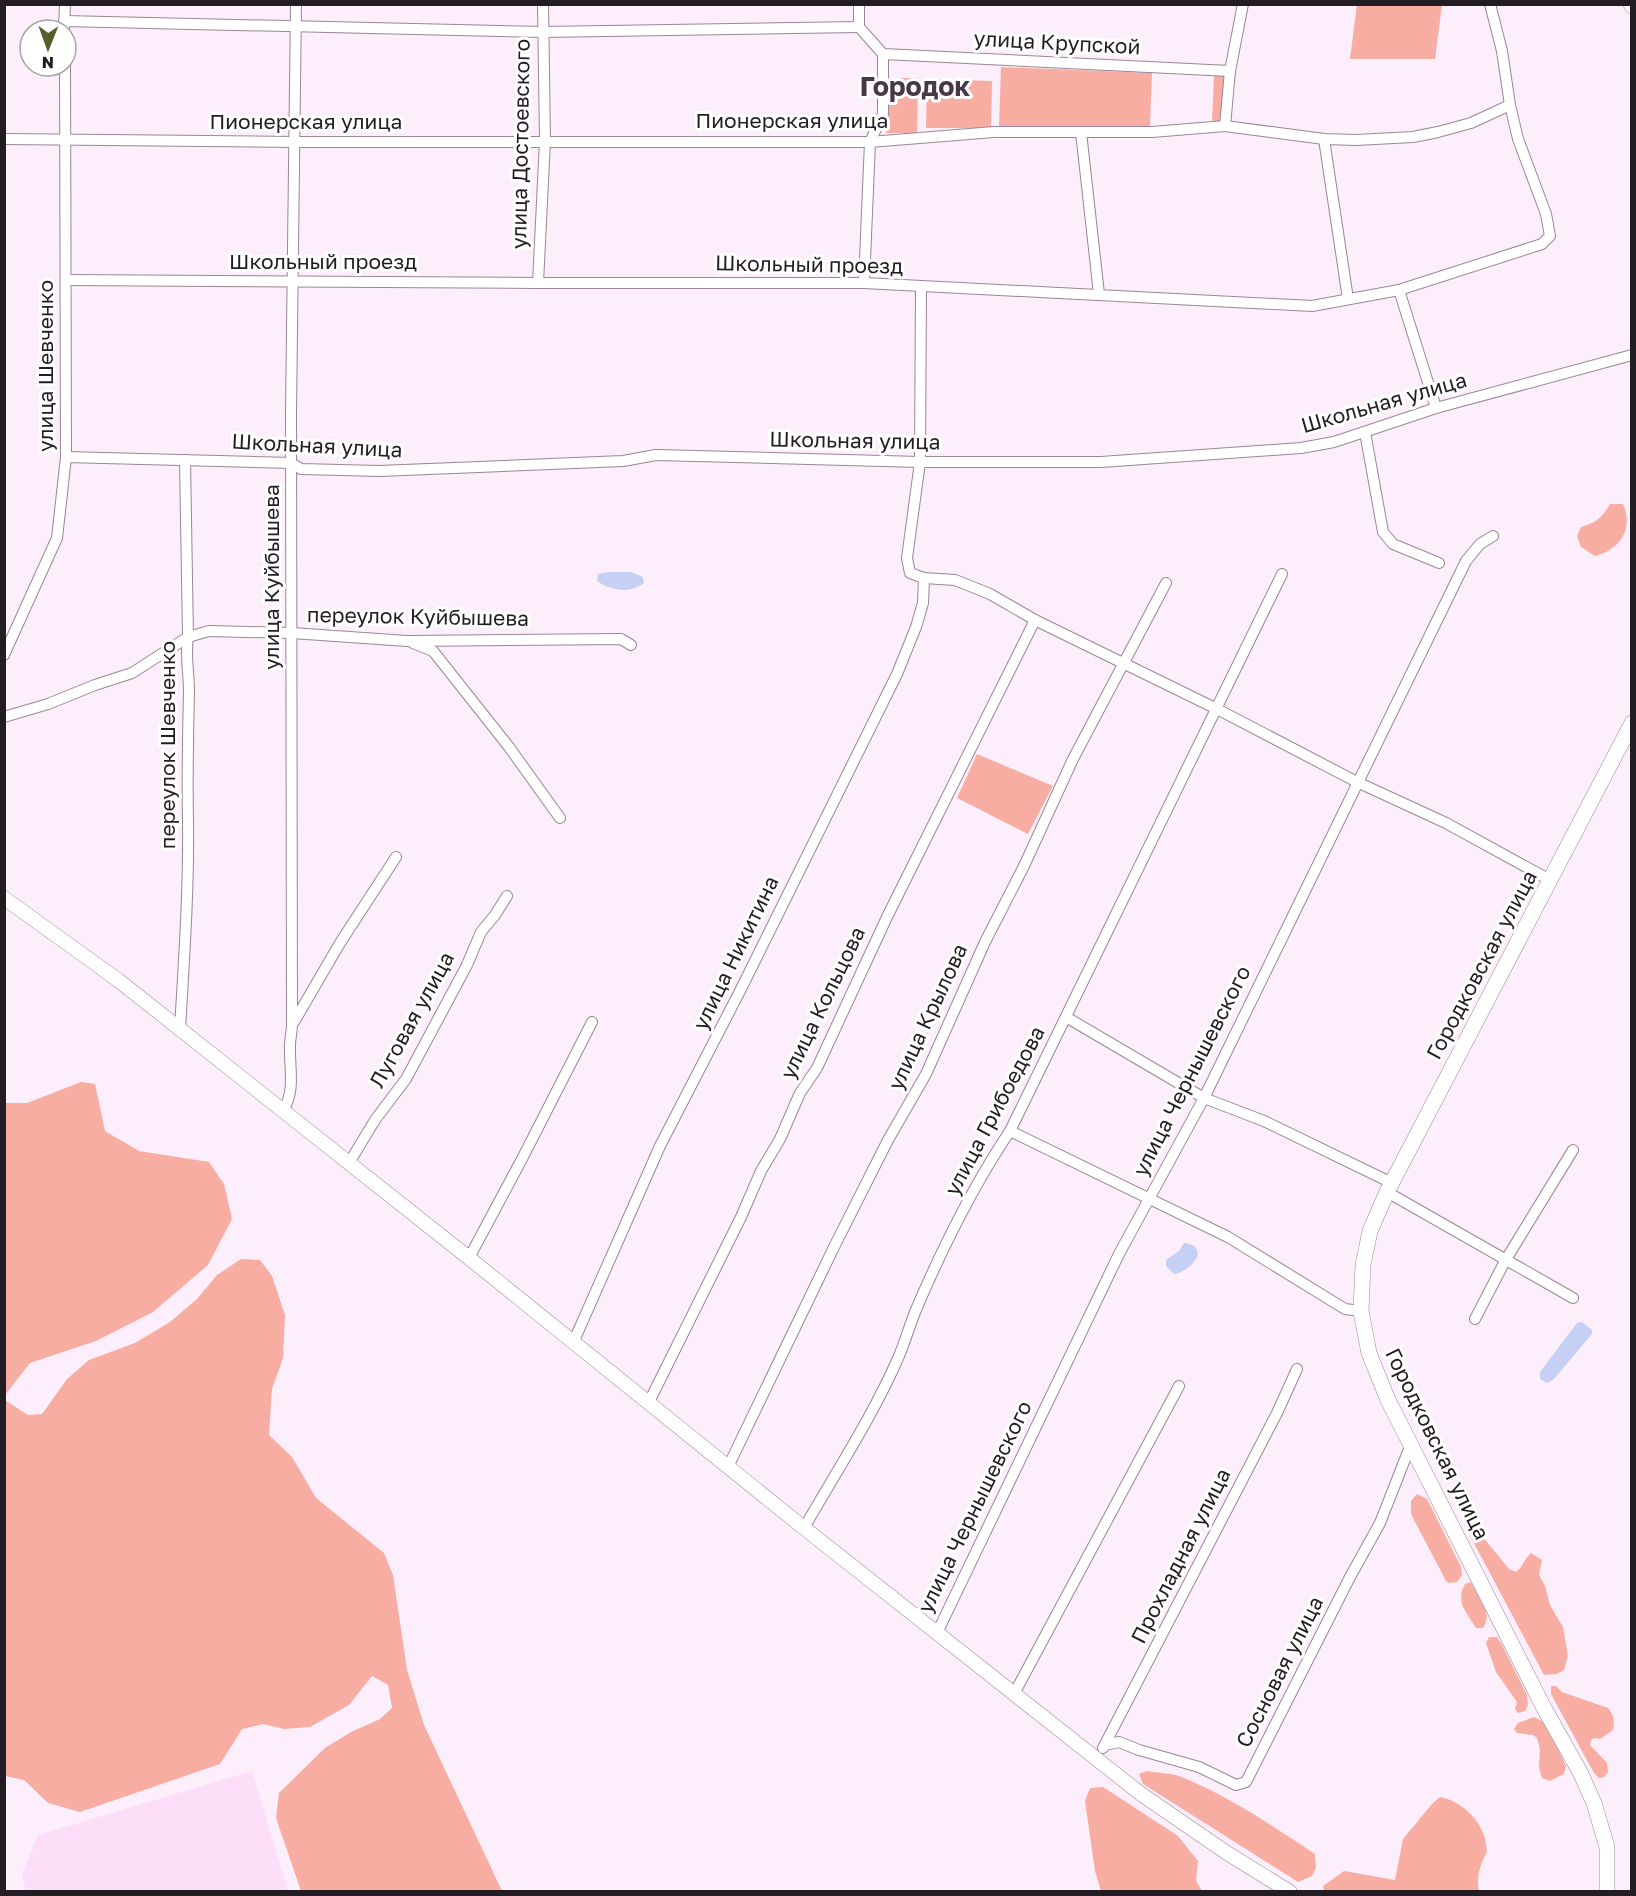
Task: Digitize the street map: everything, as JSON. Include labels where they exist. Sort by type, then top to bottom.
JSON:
[{"type":"main road","name":"Городковская улица","points":[[1607,1892],[1607,1847],[1594,1803],[1388,1400],[1369,1353],[1361,1311],[1363,1265],[1370,1232],[1390,1187],[1632,723]]},
{"type":"street","name":"улица Куйбышева","points":[[283,1111],[290,1100],[292,1079],[290,1045],[292,1026],[291,463],[296,4]]},
{"type":"street","name":"улица Достоевского","points":[[538,283],[544,141],[543,4]]},
{"type":"street","points":[[860,4],[859,27],[883,54],[883,114],[870,142],[864,283]]},
{"type":"street","points":[[1225,126],[1230,71],[1243,4]]},
{"type":"street","points":[[1490,4],[1502,51],[1510,105]]},
{"type":"street","points":[[78,26],[295,27],[543,32],[859,27]]},
{"type":"street","name":"улица Крупской","points":[[883,54],[1230,71]]},
{"type":"street","name":"улица Шевченко","points":[[4,655],[57,538],[66,458],[65,78]]},
{"type":"street","name":"Пионерская улица","points":[[4,139],[294,142],[870,142],[994,132],[1152,132],[1225,126],[1324,139],[1413,137],[1471,123],[1510,105]]},
{"type":"street","name":"Школьный проезд","points":[[66,280],[864,283],[1312,306],[1399,290],[1542,244],[1550,236],[1546,214],[1518,139],[1510,105]]},
{"type":"street","points":[[1080,132],[1099,294]]},
{"type":"street","points":[[1324,139],[1348,299]]},
{"type":"street","points":[[921,286],[920,462],[907,558],[910,573],[924,578],[955,580],[990,594],[1035,620],[1217,709],[1357,782],[1446,823],[1550,880]]},
{"type":"street","points":[[1399,290],[1436,408]]},
{"type":"street","name":"Школьная улица","points":[[66,458],[291,463],[301,469],[379,471],[623,460],[656,455],[920,462],[1101,462],[1203,456],[1301,448],[1334,442],[1436,408],[1632,355]]},
{"type":"street","points":[[1365,432],[1383,532],[1393,544],[1438,563]]},
{"type":"street","name":"переулок Шевченко","points":[[180,1029],[187,908],[186,769],[189,661],[186,653],[188,637],[185,460]]},
{"type":"street","name":"улица Чернышевского","points":[[937,1633],[1119,1254],[1204,1098],[1466,561],[1480,544],[1493,536]]},
{"type":"street","name":"улица Грибоедова","points":[[804,1528],[898,1357],[918,1305],[963,1213],[993,1156],[1010,1131],[1282,574]]},
{"type":"street","name":"улица Никитина","points":[[573,1343],[660,1146],[741,989],[897,674],[923,603],[924,578]]},
{"type":"street","name":"улица Крылова","points":[[728,1467],[834,1247],[888,1140],[926,1074],[985,942],[1024,866],[1073,759],[1166,583]]},
{"type":"street","name":"улица Кольцова","points":[[648,1404],[741,1217],[761,1171],[780,1139],[800,1093],[817,1068],[887,917],[1035,620]]},
{"type":"street","name":"переулок Куйбышева","points":[[4,717],[48,704],[132,673],[188,637],[209,631],[292,633],[407,641],[621,639],[631,645]]},
{"type":"street","points":[[407,641],[433,651],[509,747],[560,818]]},
{"type":"street","points":[[292,1026],[340,943],[396,857]]},
{"type":"street","name":"Луговая улица","points":[[349,1163],[375,1120],[406,1079],[481,932],[507,896]]},
{"type":"street","points":[[4,898],[180,1029],[1097,1760],[1141,1794],[1227,1853],[1290,1892]]},
{"type":"street","points":[[1066,1017],[1204,1098],[1264,1121],[1390,1187],[1505,1261],[1573,1298]]},
{"type":"street","points":[[469,1258],[524,1157],[592,1022]]},
{"type":"street","points":[[1010,1131],[1228,1237],[1345,1309],[1361,1311]]},
{"type":"street","points":[[1475,1319],[1505,1261],[1573,1150]]},
{"type":"street","name":"Прохладная улица","points":[[1097,1760],[1277,1413],[1297,1369]]},
{"type":"street","points":[[1014,1694],[1179,1386]]},
{"type":"street","name":"Сосновая улица","points":[[1105,1745],[1119,1742],[1199,1767],[1236,1785],[1245,1782],[1380,1523],[1411,1444]]},
{"type":"shaded area","points":[[1357,4],[1442,5],[1435,59],[1350,59]]},
{"type":"shaded area","points":[[1001,67],[1152,73],[1150,126],[999,126]]},
{"type":"shaded area","points":[[1214,75],[1224,76],[1221,122],[1212,122]]},
{"type":"shaded area","points":[[887,78],[918,78],[917,133],[886,133]]},
{"type":"shaded area","points":[[927,79],[992,81],[991,128],[926,128]]},
{"type":"shaded area","points":[[1610,504],[1623,504],[1626,513],[1626,530],[1618,544],[1595,556],[1581,547],[1577,536],[1581,527],[1598,519]]},
{"type":"shaded area","points":[[977,754],[1053,786],[1028,834],[957,798]]},
{"type":"shaded area","points":[[81,1082],[95,1084],[105,1131],[139,1151],[209,1162],[224,1184],[232,1219],[208,1265],[153,1312],[96,1341],[30,1363],[5,1395],[5,1103],[27,1103]]},
{"type":"shaded area","points":[[241,1259],[260,1260],[272,1276],[285,1315],[283,1358],[272,1389],[269,1435],[292,1457],[316,1498],[384,1553],[393,1575],[407,1670],[424,1725],[502,1891],[301,1891],[276,1818],[279,1793],[325,1748],[351,1732],[380,1719],[392,1708],[388,1685],[372,1676],[349,1705],[310,1727],[284,1729],[263,1724],[242,1729],[220,1764],[80,1812],[48,1803],[24,1780],[5,1776],[5,1400],[28,1415],[42,1414],[67,1379],[89,1360],[135,1343],[170,1322],[197,1299],[217,1275]]},
{"type":"shaded area","points":[[1417,1494],[1427,1499],[1461,1567],[1462,1575],[1457,1582],[1446,1581],[1411,1514],[1411,1501]]},
{"type":"shaded area","points":[[1468,1524],[1473,1525],[1509,1569],[1516,1572],[1531,1553],[1542,1560],[1539,1575],[1545,1586],[1550,1605],[1563,1627],[1568,1656],[1564,1670],[1557,1674],[1544,1675],[1467,1530]]},
{"type":"shaded area","points":[[1471,1582],[1486,1611],[1486,1623],[1483,1628],[1476,1628],[1461,1601],[1465,1584]]},
{"type":"shaded area","points":[[1489,1637],[1497,1637],[1501,1643],[1527,1695],[1528,1705],[1525,1711],[1518,1713],[1515,1709],[1517,1702],[1496,1672],[1486,1643]]},
{"type":"shaded area","points":[[1551,1686],[1556,1686],[1562,1692],[1608,1708],[1612,1713],[1613,1730],[1600,1739],[1594,1738],[1590,1745],[1607,1763],[1608,1772],[1604,1777],[1599,1778],[1594,1773],[1551,1694]]},
{"type":"shaded area","points":[[1534,1717],[1546,1723],[1566,1766],[1564,1774],[1550,1781],[1542,1778],[1537,1738],[1533,1735],[1517,1733],[1514,1729],[1518,1723]]},
{"type":"shaded area","points":[[252,1771],[288,1891],[26,1891],[22,1874],[38,1835]]},
{"type":"shaded area","points":[[1147,1771],[1184,1778],[1235,1803],[1267,1823],[1315,1854],[1316,1867],[1312,1876],[1298,1882],[1143,1784],[1139,1774]]},
{"type":"shaded area","points":[[1103,1787],[1178,1836],[1198,1861],[1196,1881],[1202,1891],[1101,1891],[1095,1871],[1085,1801],[1090,1788]]},
{"type":"shaded area","points":[[1440,1797],[1466,1810],[1484,1835],[1487,1852],[1479,1871],[1479,1891],[1324,1891],[1323,1886],[1344,1871],[1395,1880],[1403,1839]]},
{"type":"water","points":[[631,572],[643,577],[644,583],[633,589],[614,589],[597,581],[598,574]]},
{"type":"water","points":[[1184,1243],[1192,1245],[1198,1253],[1193,1264],[1174,1274],[1166,1266],[1166,1260],[1179,1251]]},
{"type":"water","points":[[1582,1322],[1592,1330],[1592,1334],[1553,1380],[1547,1383],[1540,1379],[1540,1372],[1577,1323]]},
{"type":"district","name":"Городок","points":[[915,87]]}]
